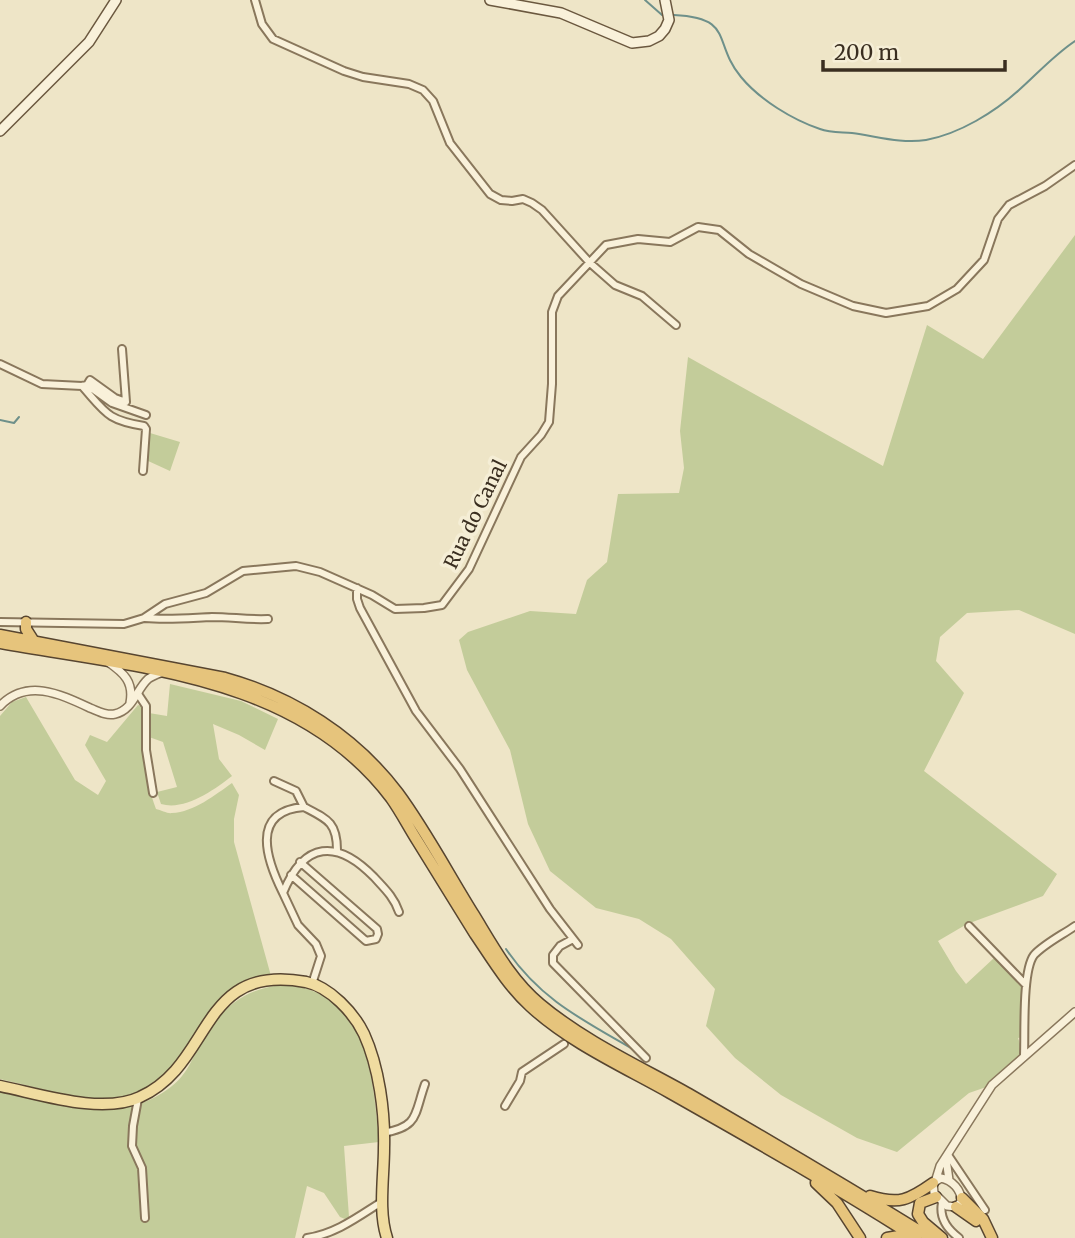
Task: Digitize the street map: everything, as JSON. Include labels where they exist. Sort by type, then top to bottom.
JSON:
[{"type":"highway","points":[[13,636],[24,622]]},
{"type":"highway","points":[[24,622],[33,640]]},
{"type":"highway","points":[[0,635],[225,678],[258,688],[287,701],[328,725],[367,757],[398,793],[497,952],[518,983],[537,1002],[575,1029],[931,1238]]},
{"type":"highway","points":[[0,643],[163,672],[245,693],[283,709],[323,732],[360,763],[391,799],[490,957],[531,1007],[570,1036],[916,1238]]},
{"type":"highway","points":[[806,1172],[837,1203],[860,1238]]},
{"type":"highway","points":[[856,1192],[885,1201],[897,1201],[911,1198],[934,1181]]},
{"type":"highway","points":[[939,1200],[920,1203],[917,1208],[923,1222],[942,1238]]},
{"type":"highway","points":[[957,1205],[976,1221],[985,1238]]},
{"type":"highway","points":[[957,1205],[983,1219],[992,1238]]},
{"type":"highway","points":[[887,1238],[904,1238]]},
{"type":"main road","points":[[0,131],[89,42],[116,0]]},
{"type":"main road","points":[[490,0],[561,13],[632,43],[649,41],[659,36],[669,20],[666,5]]},
{"type":"main road","points":[[0,1086],[98,1104],[119,1104],[138,1099],[167,1082],[178,1071],[211,1016],[236,993],[262,981],[313,984],[343,1005],[364,1034],[379,1088],[383,1133],[384,1222],[387,1238]]},
{"type":"street","points":[[255,0],[262,24],[273,39],[344,71],[363,77],[410,84],[422,90],[437,108],[450,143],[491,194],[501,200],[523,199],[542,210],[590,263],[615,285],[642,296],[676,325]]},
{"type":"street","points":[[658,0],[666,5]]},
{"type":"street","name":"Rua do Canal","points":[[0,622],[124,624],[144,618],[165,604],[206,593],[243,572],[296,566],[320,572],[395,608],[442,605],[469,569],[521,457],[549,422],[552,312],[558,296],[606,245],[638,239],[670,242],[698,227],[719,230],[749,254],[790,278],[853,306],[886,313],[928,306],[957,289],[984,260],[998,219],[1009,205],[1045,186],[1075,165]]},
{"type":"street","points":[[85,385],[90,380],[115,398],[126,402],[122,349]]},
{"type":"street","points":[[0,364],[42,384],[85,385],[112,403],[146,415]]},
{"type":"street","points":[[85,385],[111,418],[144,426],[143,471]]},
{"type":"street","points":[[357,588],[360,608],[416,711],[460,769],[550,909],[578,945]]},
{"type":"street","points":[[144,618],[168,621],[214,617],[268,619]]},
{"type":"street","points":[[108,662],[126,676],[131,685],[130,703]]},
{"type":"street","points":[[0,706],[10,697],[29,690],[49,691],[112,715],[121,712],[130,703],[150,677],[163,672]]},
{"type":"street","points":[[138,694],[146,706],[146,750],[153,793]]},
{"type":"street","points":[[274,781],[296,791],[304,807],[331,822],[337,850]]},
{"type":"street","points":[[304,807],[280,815],[267,833],[265,844],[298,925],[316,944],[321,956],[313,984]]},
{"type":"street","points":[[283,893],[300,862],[324,851],[337,850],[360,862],[395,899],[399,912]]},
{"type":"street","points":[[291,875],[366,942],[376,939],[377,929],[300,862]]},
{"type":"street","points":[[969,926],[1026,985]]},
{"type":"street","points":[[1024,1055],[1026,985],[1030,962],[1036,953],[1075,926]]},
{"type":"street","points":[[573,939],[560,946],[553,955],[553,963],[646,1058]]},
{"type":"street","points":[[959,1238],[941,1216],[939,1200],[932,1187],[938,1171],[992,1085],[1075,1012]]},
{"type":"street","points":[[505,1106],[520,1081],[522,1072],[564,1044]]},
{"type":"street","points":[[383,1133],[402,1130],[410,1124],[425,1084]]},
{"type":"street","points":[[138,1099],[132,1146],[142,1168],[145,1218]]},
{"type":"street","points":[[946,1225],[947,1217],[957,1205],[960,1193],[949,1180],[947,1157]]},
{"type":"street","points":[[947,1157],[985,1210]]},
{"type":"street","points":[[934,1181],[940,1178],[949,1180]]},
{"type":"street","points":[[939,1200],[957,1205]]},
{"type":"street","points":[[307,1238],[322,1236],[339,1228],[383,1201]]},
{"type":"green space","points":[[1075,235],[1075,634],[1019,610],[967,613],[940,637],[936,661],[964,693],[924,771],[1057,874],[1043,896],[967,924],[938,941],[966,984],[994,958],[1024,989],[1023,1037],[1018,1038],[1024,1055],[992,1085],[969,1093],[897,1152],[857,1138],[781,1095],[735,1058],[706,1026],[715,989],[671,939],[639,919],[596,908],[550,871],[528,824],[510,750],[467,670],[459,640],[468,632],[530,611],[576,614],[587,580],[607,562],[618,494],[679,493],[684,468],[680,431],[688,357],[883,466],[927,325],[983,359]]},
{"type":"green space","points":[[150,433],[180,442],[170,471],[146,460]]},
{"type":"green space","points":[[170,684],[241,701],[278,719],[265,750],[213,724],[219,759],[232,776],[199,798],[180,805],[161,804],[157,792],[177,787],[163,742],[149,737],[149,713],[167,716]]},
{"type":"green space","points":[[26,697],[75,780],[98,795],[106,781],[85,745],[90,735],[107,742],[138,705],[144,707],[146,771],[156,809],[170,813],[188,810],[232,783],[239,795],[234,819],[234,842],[271,976],[245,981],[224,995],[164,1075],[143,1090],[117,1098],[73,1096],[0,1079],[0,716],[12,702]]},
{"type":"green space","points":[[280,985],[309,990],[331,1001],[348,1018],[360,1039],[368,1063],[379,1142],[344,1146],[349,1217],[340,1217],[324,1193],[307,1186],[295,1238],[0,1238],[0,1089],[61,1104],[92,1108],[122,1108],[139,1104],[163,1093],[176,1082],[187,1070],[214,1024],[231,1005],[252,992]]},
{"type":"waterway","points":[[645,0],[662,15]]},
{"type":"waterway","points":[[674,15],[693,17],[714,27],[741,77],[758,94],[788,115],[828,131],[907,141],[926,140],[951,133],[988,114],[1075,41]]},
{"type":"waterway","points":[[0,420],[14,423],[19,417]]},
{"type":"waterway","points":[[506,949],[547,995],[631,1048]]}]
